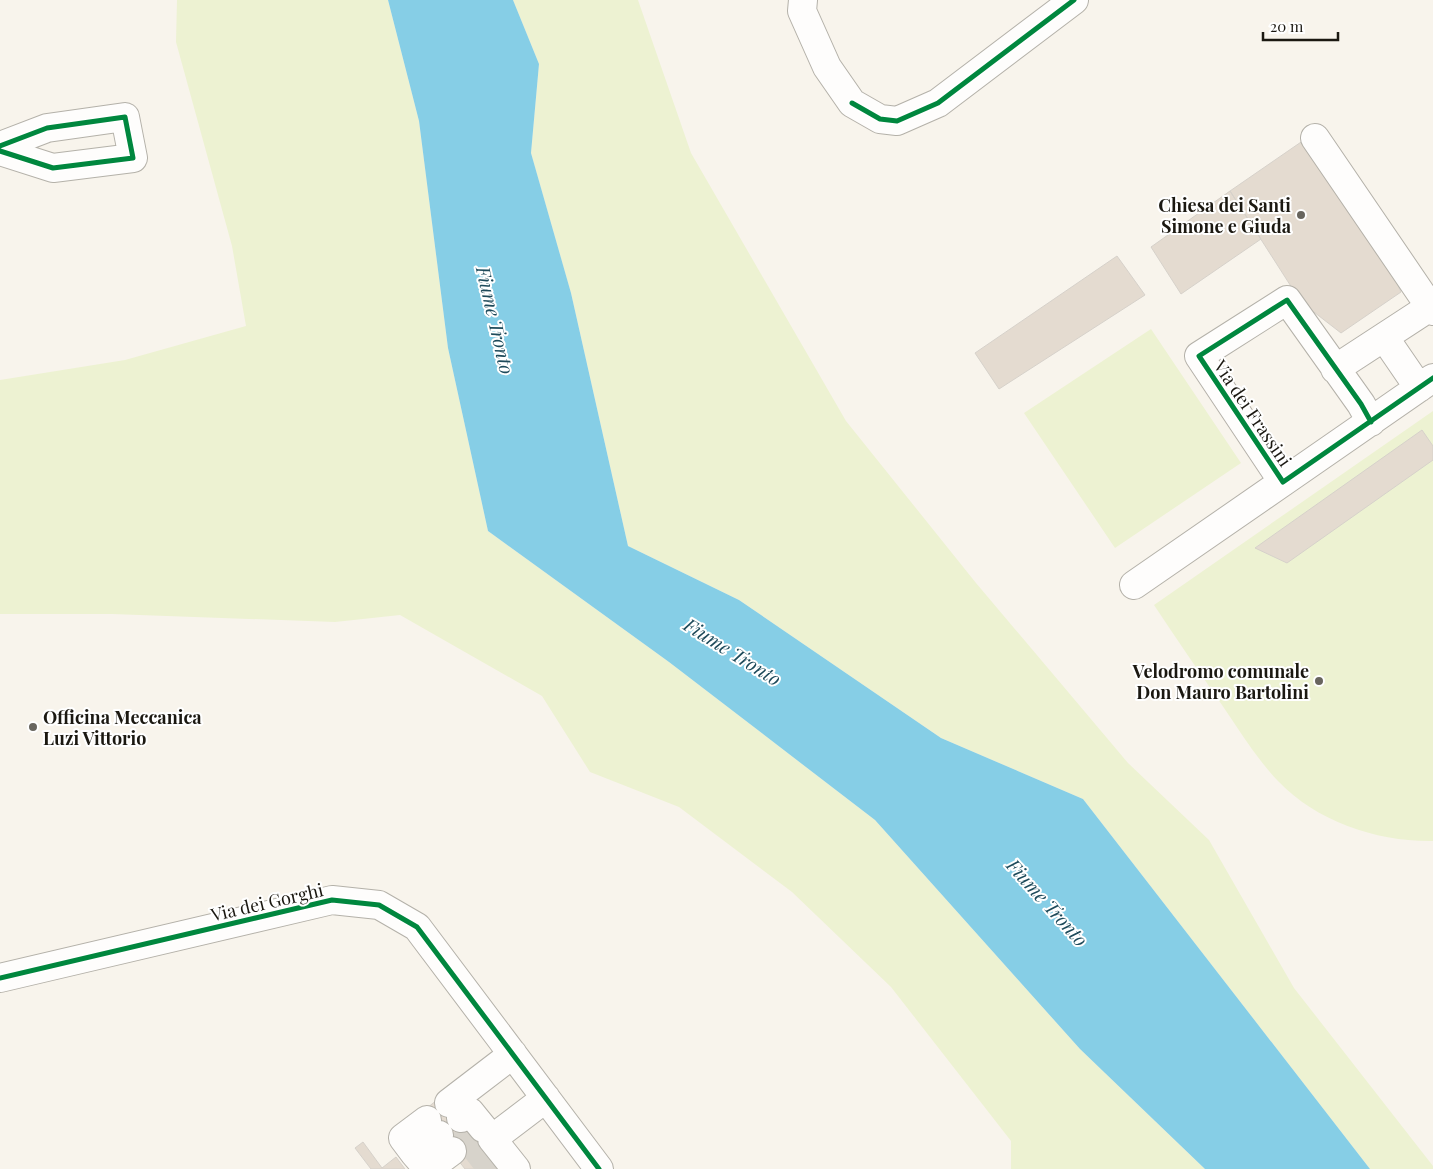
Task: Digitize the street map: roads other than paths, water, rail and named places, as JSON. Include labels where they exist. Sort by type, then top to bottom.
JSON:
[{"type":"street","points":[[803,0],[802,11],[827,67],[852,103],[880,120],[898,120],[938,103],[1074,0]]},
{"type":"street","points":[[0,146],[47,128],[125,117],[133,158],[53,168],[0,151]]},
{"type":"street","points":[[47,128],[53,168]]},
{"type":"street","points":[[1315,138],[1432,309],[1335,368]]},
{"type":"street","name":"Via dei Frassini","points":[[1371,422],[1287,300],[1199,356],[1283,482],[1371,422],[1426,383]]},
{"type":"street","points":[[1384,337],[1426,383]]},
{"type":"street","points":[[1134,584],[1283,482]]},
{"type":"street","name":"Via dei Gorghi","points":[[0,978],[332,900],[379,905],[416,927],[600,1169]]},
{"type":"street","points":[[489,1143],[513,1054]]},
{"type":"street","points":[[489,1143],[546,1098]]},
{"type":"street","points":[[439,1136],[424,1164],[403,1138],[439,1136]]},
{"type":"water","name":"Fiume Tronto","points":[[388,0],[513,0],[539,64],[531,153],[571,293],[628,546],[739,600],[941,738],[1083,799],[1370,1169],[1205,1169],[1080,1049],[875,820],[669,662],[488,531],[448,348],[419,121]]},
{"type":"tunnel","points":[[452,1151],[474,1135]]},
{"type":"tunnel","points":[[474,1169],[491,1156]]},
{"type":"place","name":"Chiesa dei Santi Simone e Giuda","points":[[1301,215]]},
{"type":"place","name":"Velodromo comunale Don Mauro Bartolini","points":[[1319,681]]},
{"type":"place","name":"Officina Meccanica Luzi Vittorio","points":[[33,727]]}]
